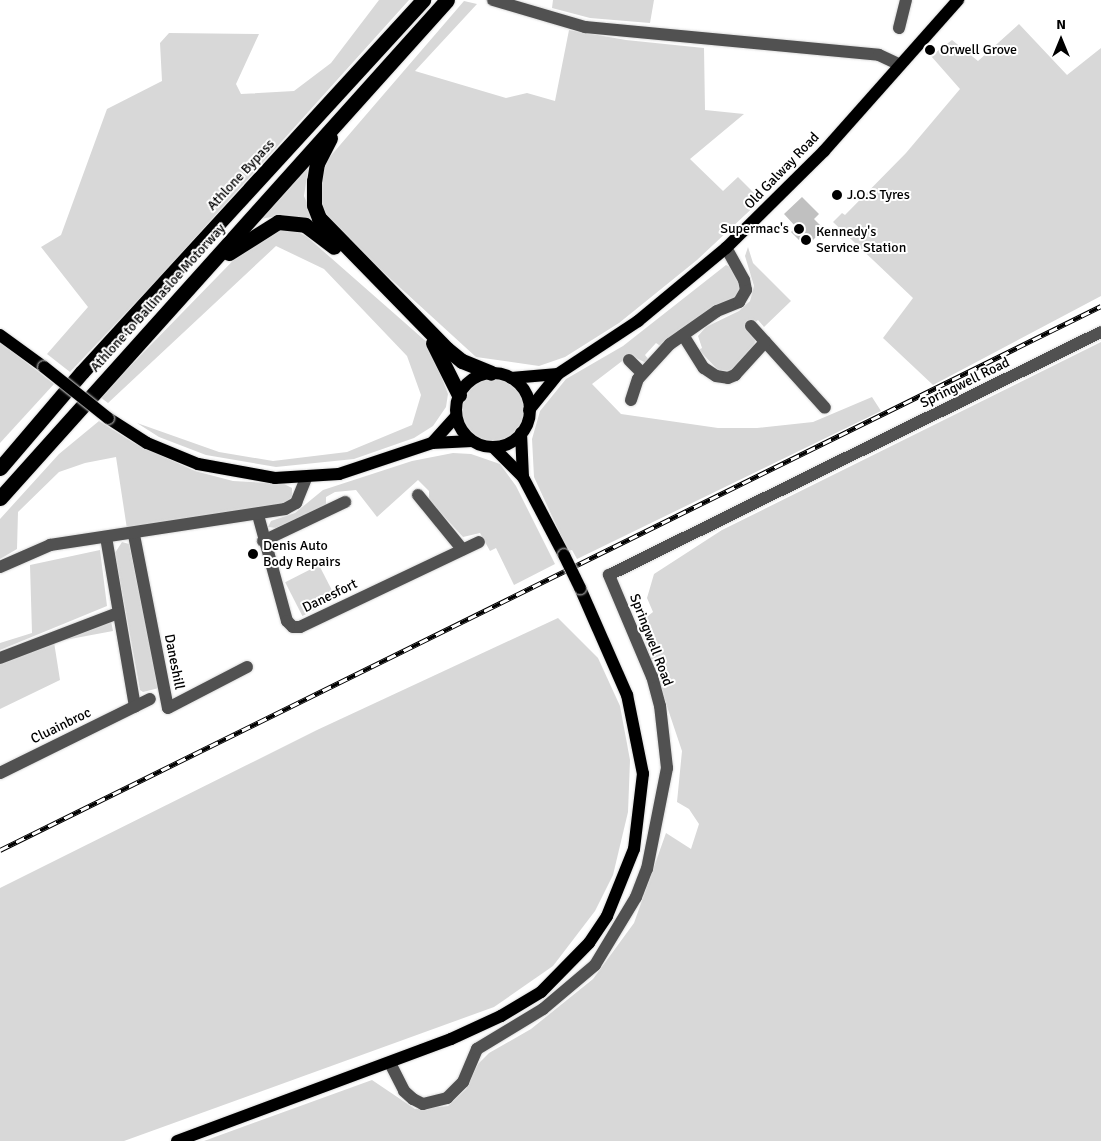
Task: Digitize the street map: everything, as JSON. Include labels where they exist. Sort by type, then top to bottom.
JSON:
[{"type":"highway","name":"Athlone Bypass","points":[[82,372],[423,0]]},
{"type":"highway","points":[[447,0],[340,119],[317,163],[313,192],[319,218],[447,349],[462,361],[491,373]]},
{"type":"highway","name":"Athlone to Ballinasloe Motorway","points":[[0,498],[340,119]]},
{"type":"highway","points":[[211,264],[268,226],[292,222],[305,226],[322,236],[428,336],[459,395]]},
{"type":"highway","points":[[0,456],[46,401],[82,372]]},
{"type":"highway","name":"Athlone to Ballinasloe Motorway","points":[[0,468],[82,372]]},
{"type":"main road","name":"Old Galway Road","points":[[558,374],[638,321],[726,248],[792,184],[958,0]]},
{"type":"main road","points":[[0,335],[108,418],[147,443],[198,464],[244,475],[306,478],[369,466],[432,443],[472,440],[493,447],[523,477],[564,555],[617,665],[642,754],[640,823],[624,880],[589,943],[541,992],[451,1039],[177,1141]]},
{"type":"main road","points":[[472,440],[463,431],[456,416],[459,395],[477,377],[491,373],[510,378],[558,374]]},
{"type":"main road","points":[[493,447],[513,441],[521,433],[530,410],[558,374]]},
{"type":"main road","points":[[510,378],[526,394],[530,410]]},
{"type":"main road","points":[[432,443],[456,416]]},
{"type":"main road","points":[[521,433],[523,477]]},
{"type":"street","points":[[492,0],[585,27],[879,55],[900,65]]},
{"type":"street","points":[[899,28],[906,0]]},
{"type":"street","points":[[631,400],[642,373],[683,335],[716,311],[739,302],[746,290],[744,280],[726,248]]},
{"type":"street","points":[[751,326],[825,408]]},
{"type":"street","name":"Springwell Road","points":[[390,1063],[404,1091],[413,1099],[424,1104],[447,1098],[463,1082],[477,1049],[543,1009],[595,965],[636,898],[647,869],[667,768],[660,706],[652,676],[609,575],[1101,332]]},
{"type":"street","points":[[683,335],[704,368],[716,376],[728,378],[735,375],[765,342]]},
{"type":"street","points":[[629,360],[642,373]]},
{"type":"street","points":[[0,567],[50,546],[106,537],[134,535],[258,515],[296,503],[306,478]]},
{"type":"street","points":[[418,495],[462,549]]},
{"type":"street","points":[[263,540],[345,502]]},
{"type":"street","name":"Danesfort","points":[[258,515],[263,540],[287,621],[293,627],[300,627],[479,542]]},
{"type":"street","name":"Daneshill","points":[[134,535],[168,708],[247,667]]},
{"type":"street","points":[[106,537],[135,707]]},
{"type":"street","points":[[0,658],[118,613]]},
{"type":"street","name":"Cluainbroc","points":[[0,773],[150,699]]},
{"type":"shaded area","points":[[379,0],[409,0],[158,279],[70,372],[47,354],[88,307],[41,247],[61,235],[107,109],[162,81],[160,43],[169,33],[259,34],[236,84],[241,94],[294,91],[331,63]]},
{"type":"shaded area","points":[[553,0],[654,0],[650,23],[590,18],[552,8]]},
{"type":"shaded area","points":[[464,1],[477,4],[415,71],[506,98],[527,93],[555,101],[569,30],[626,40],[704,48],[705,110],[744,114],[690,159],[723,191],[738,177],[761,200],[697,260],[619,323],[565,357],[539,366],[476,357],[337,230],[320,204],[318,187],[328,159]]},
{"type":"shaded area","points":[[1019,24],[1067,75],[1101,48],[1101,296],[933,385],[883,338],[913,298],[833,222],[842,213],[845,215],[906,153],[960,89],[931,56],[952,40],[978,61]]},
{"type":"shaded area","points":[[309,163],[304,196],[318,228],[284,215],[254,220]]},
{"type":"shaded area","points":[[272,229],[291,229],[306,236],[429,344],[448,394],[446,407],[433,426],[414,438],[354,459],[276,467],[206,455],[159,437],[137,423],[219,452],[273,461],[347,452],[412,425],[421,395],[407,356],[324,269],[276,246],[108,403],[100,397],[258,235]]},
{"type":"shaded area","points":[[748,247],[753,263],[791,301],[764,327],[758,320],[749,327],[756,338],[754,346],[730,371],[718,370],[699,350],[702,348],[698,336],[706,327],[739,311],[750,301],[754,286],[745,256]]},
{"type":"shaded area","points":[[726,265],[734,269],[740,287],[737,298],[662,347],[656,343],[645,355],[649,360],[646,363],[630,355],[592,384],[621,414],[718,428],[757,428],[813,422],[872,397],[881,411],[577,559],[572,550],[568,551],[534,477],[532,439],[540,411],[566,379],[623,346]]},
{"type":"shaded area","points":[[0,342],[54,384],[0,443]]},
{"type":"shaded area","points":[[1101,342],[1101,1141],[204,1141],[372,1080],[415,1109],[448,1106],[466,1089],[478,1064],[489,1053],[531,1029],[593,979],[634,923],[666,833],[691,849],[699,824],[689,809],[677,802],[682,751],[639,623],[653,612],[647,598],[654,574],[722,530]]},
{"type":"shaded area","points":[[493,377],[511,383],[519,391],[525,409],[519,427],[511,435],[493,441],[475,435],[467,427],[461,409],[467,391],[475,383]]},
{"type":"shaded area","points":[[99,421],[134,443],[195,471],[233,481],[284,484],[292,488],[292,497],[287,503],[127,529],[116,457],[85,463],[59,472],[18,512],[17,549],[0,559],[0,519],[59,454]]},
{"type":"shaded area","points":[[453,453],[471,454],[500,464],[516,486],[555,564],[514,585],[496,548],[490,551],[480,533],[463,537],[429,500],[429,491],[418,480],[377,517],[356,490],[335,492],[326,497],[326,505],[276,528],[268,527],[271,521],[295,513],[323,490],[412,461]]},
{"type":"shaded area","points":[[122,542],[129,544],[159,688],[143,692],[140,690],[115,553]]},
{"type":"shaded area","points":[[100,550],[107,606],[0,650],[0,643],[32,633],[30,565]]},
{"type":"shaded area","points":[[319,565],[336,599],[302,616],[285,582]]},
{"type":"shaded area","points":[[558,618],[598,658],[620,706],[630,760],[628,812],[613,875],[595,911],[553,966],[494,1007],[124,1141],[0,1141],[0,888],[317,730]]},
{"type":"shaded area","points":[[111,621],[113,631],[54,642],[60,680],[0,709],[0,661]]},
{"type":"building","points":[[802,197],[819,214],[814,219],[824,229],[806,247],[791,232],[796,227],[784,214]]},
{"type":"railway","points":[[0,850],[1101,306]]},
{"type":"place","name":"Orwell Grove","points":[[930,50]]},
{"type":"place","name":"J.O.S Tyres","points":[[837,195]]},
{"type":"place","name":"Supermac's","points":[[799,229]]},
{"type":"place","name":"Kennedy's Service Station","points":[[806,240]]},
{"type":"place","name":"Denis Auto Body Repairs","points":[[253,554]]}]
